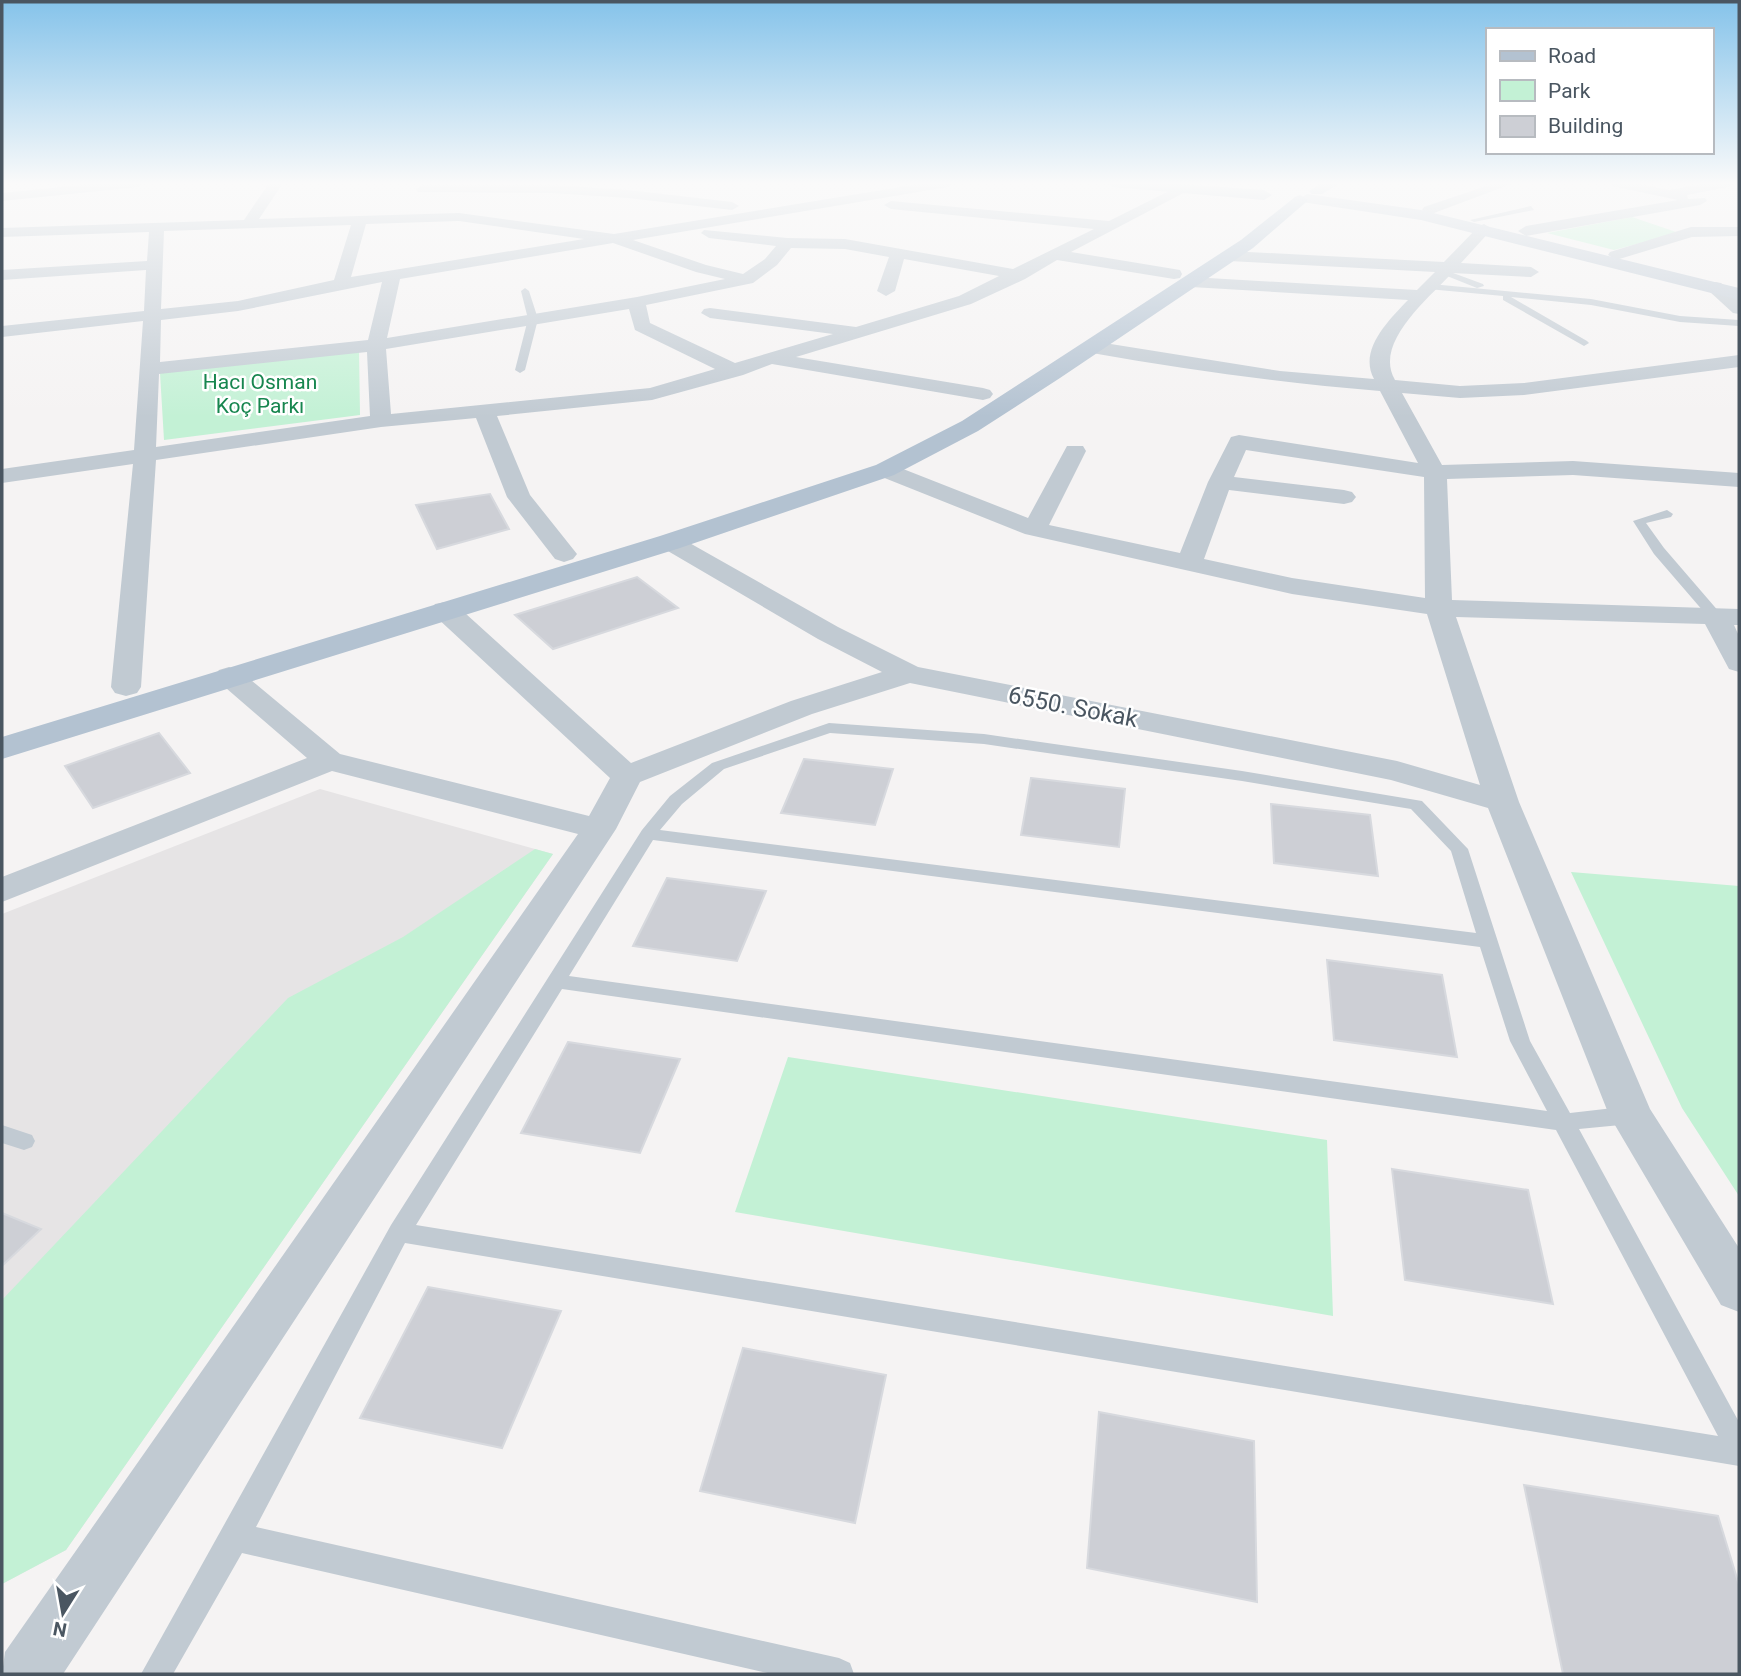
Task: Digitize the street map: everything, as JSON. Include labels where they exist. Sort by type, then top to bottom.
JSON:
[{"type":"main road","points":[[2,748],[670,542],[884,470],[971,426],[1091,347],[1202,261]]},
{"type":"main road","points":[[2,725],[564,554],[855,462],[893,445],[1182,278],[1218,261]]},
{"type":"main road","points":[[1618,261],[1739,294]]},
{"type":"main road","points":[[1640,261],[1739,287]]},
{"type":"street","points":[[126,687],[145,454],[154,261]]},
{"type":"street","points":[[341,284],[348,261]]},
{"type":"street","points":[[2,331],[238,306],[341,284],[478,261]]},
{"type":"street","points":[[680,261],[747,279]]},
{"type":"street","points":[[697,329],[747,279],[771,262],[781,261]]},
{"type":"street","points":[[887,291],[895,261]]},
{"type":"street","points":[[947,261],[1020,275]]},
{"type":"street","points":[[2,476],[381,421],[652,394],[776,359],[856,331],[885,326],[965,300],[1046,261]]},
{"type":"street","points":[[1091,261],[1182,278],[1427,292]]},
{"type":"street","points":[[1310,261],[1447,270],[1531,272]]},
{"type":"street","points":[[1453,261],[1399,320],[1379,351],[1380,372],[1435,472],[1439,608],[1502,802],[1631,1115],[1739,1290]]},
{"type":"street","points":[[2,275],[154,265]]},
{"type":"street","points":[[381,421],[376,345],[392,276]]},
{"type":"street","points":[[149,369],[376,345],[637,302],[747,279]]},
{"type":"street","points":[[1714,287],[1739,309]]},
{"type":"street","points":[[637,302],[641,326],[856,331]]},
{"type":"street","points":[[697,329],[736,371]]},
{"type":"street","points":[[1091,347],[1268,375],[1387,387],[1494,392],[1685,370],[1739,361]]},
{"type":"street","points":[[776,359],[983,394]]},
{"type":"street","points":[[484,411],[519,497],[564,554]]},
{"type":"street","points":[[1189,563],[1220,482],[1239,442],[1435,472],[1573,468],[1739,480]]},
{"type":"street","points":[[1034,529],[1075,451]]},
{"type":"street","points":[[884,470],[1034,529],[1292,586],[1439,608],[1727,617],[1739,663]]},
{"type":"street","points":[[1220,482],[1344,497]]},
{"type":"street","name":"6550. Sokak","points":[[670,542],[828,632],[909,674],[1397,771],[1502,802]]},
{"type":"street","points":[[445,610],[627,776]]},
{"type":"street","points":[[27,1674],[599,829],[627,776],[727,736],[857,689],[909,674]]},
{"type":"street","points":[[229,676],[329,761],[599,829]]},
{"type":"street","points":[[2,890],[329,761]]},
{"type":"lane","points":[[1447,270],[1501,295],[1584,343]]},
{"type":"lane","points":[[520,370],[533,319],[525,291]]},
{"type":"lane","points":[[1427,292],[1591,302],[1680,318],[1739,323]]},
{"type":"lane","points":[[1667,514],[1639,522],[1659,551],[1727,617]]},
{"type":"lane","points":[[156,1674],[235,1537],[399,1232],[648,834],[676,800],[718,765],[829,728],[984,739],[1242,776],[1416,805],[1459,849],[1486,941],[1520,1041],[1739,1451]]},
{"type":"lane","points":[[648,834],[1486,941]]},
{"type":"lane","points":[[557,982],[1562,1122],[1631,1115]]},
{"type":"lane","points":[[2,1134],[24,1141]]},
{"type":"lane","points":[[399,1232],[1739,1451]]},
{"type":"lane","points":[[235,1537],[839,1674]]},
{"type":"shaded area","points":[[320,789],[553,854],[66,1550],[2,1584],[2,914]]},
{"type":"green space","name":"Hacı Osman Koç Parkı","points":[[359,349],[360,415],[164,440],[160,373]]},
{"type":"green space","points":[[535,849],[553,854],[66,1550],[2,1584],[2,1300],[288,998],[403,937]]},
{"type":"green space","points":[[1571,872],[1739,886],[1739,1196],[1682,1108]]},
{"type":"green space","points":[[788,1057],[1327,1140],[1333,1316],[735,1212]]},
{"type":"building","points":[[490,494],[509,529],[437,549],[416,505]]},
{"type":"building","points":[[637,577],[678,608],[553,649],[515,615]]},
{"type":"building","points":[[159,733],[190,773],[93,808],[65,766]]},
{"type":"building","points":[[804,759],[893,769],[875,825],[781,813]]},
{"type":"building","points":[[1031,778],[1125,789],[1119,847],[1021,835]]},
{"type":"building","points":[[1271,804],[1370,815],[1378,876],[1274,863]]},
{"type":"building","points":[[667,878],[766,891],[737,961],[633,946]]},
{"type":"building","points":[[1327,960],[1442,975],[1457,1057],[1334,1040]]},
{"type":"building","points":[[568,1042],[680,1059],[640,1153],[521,1133]]},
{"type":"building","points":[[1392,1169],[1528,1190],[1553,1304],[1405,1280]]},
{"type":"building","points":[[2,1213],[41,1229],[2,1266]]},
{"type":"building","points":[[428,1287],[561,1311],[502,1448],[360,1418]]},
{"type":"building","points":[[743,1348],[886,1375],[855,1523],[700,1491]]},
{"type":"building","points":[[1099,1412],[1254,1441],[1257,1602],[1087,1568]]},
{"type":"building","points":[[1524,1485],[1718,1516],[1739,1585],[1739,1674],[1563,1674]]}]
